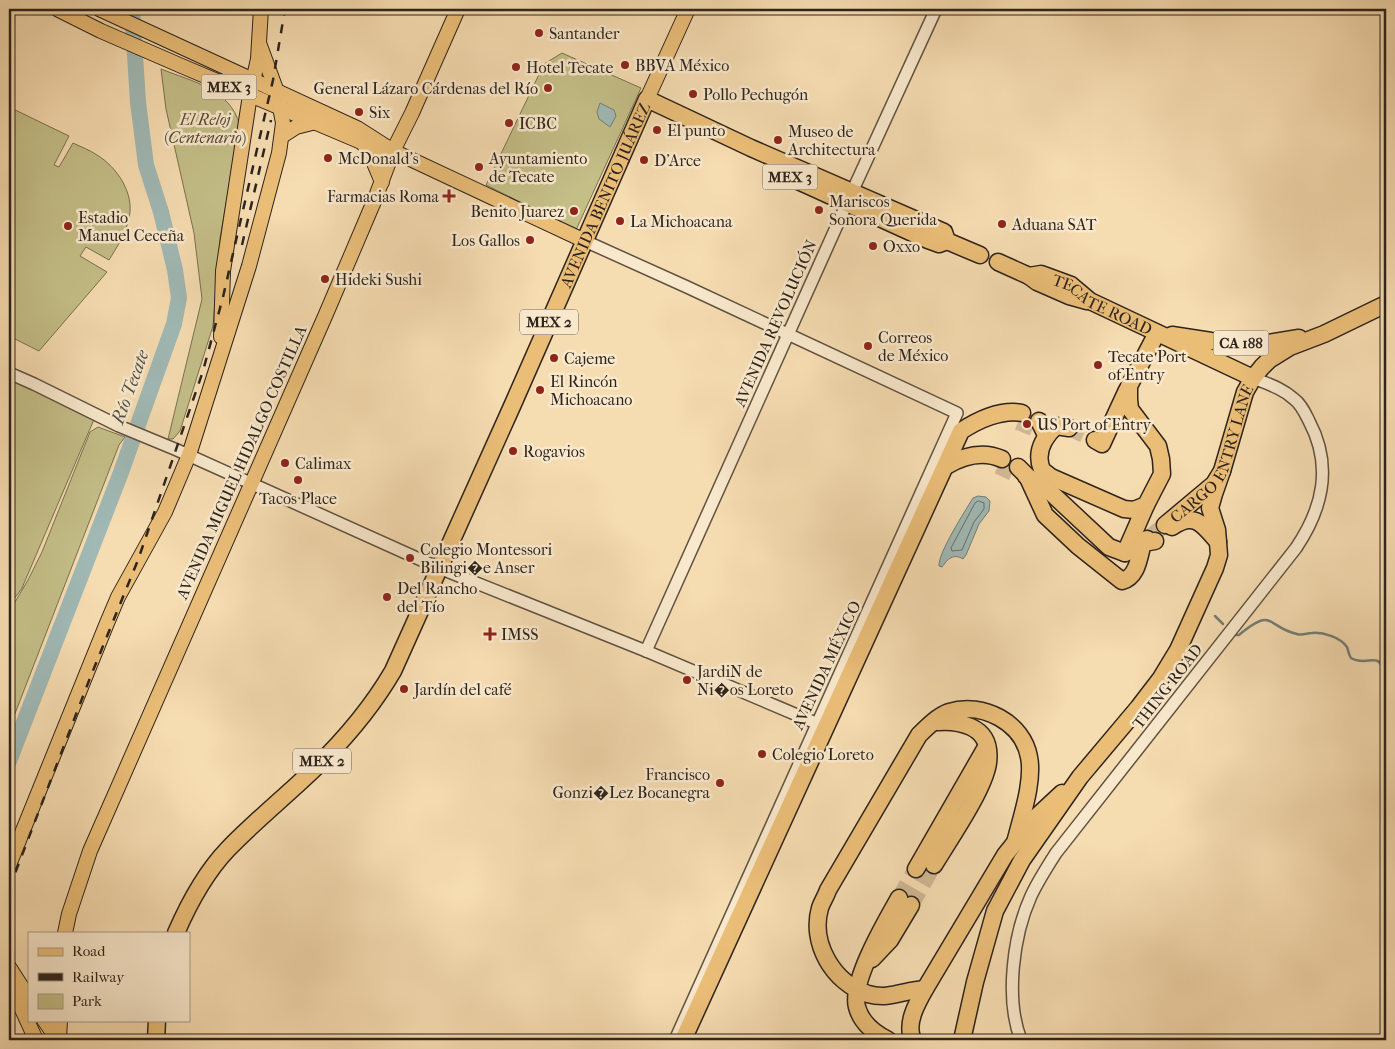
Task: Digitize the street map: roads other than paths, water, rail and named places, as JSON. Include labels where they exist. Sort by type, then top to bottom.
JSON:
[{"type":"highway","name":"MEX 3","points":[[645,104],[751,148],[849,198],[980,255]]},
{"type":"highway","name":"AVENIDA BENITO JUÁREZ","points":[[176,932],[200,886],[227,850],[334,749],[378,694],[393,671],[645,104]]},
{"type":"highway","name":"TECATE ROAD","points":[[998,262],[1029,276],[1041,274],[1071,285],[1090,301],[1253,378]]},
{"type":"highway","name":"CA 188","points":[[1253,378],[1269,360],[1290,347],[1324,334],[1386,304]]},
{"type":"highway","name":"CA 188","points":[[1157,333],[1211,341],[1262,344],[1324,334]]},
{"type":"highway","points":[[1095,440],[1102,444],[1157,333]]},
{"type":"highway","name":"CARGO ENTRY LANE","points":[[1218,542],[1204,526],[1190,519],[1167,527],[1214,484],[1222,471],[1246,392],[1253,378]]},
{"type":"highway","points":[[1125,553],[1162,474],[1158,446],[1130,409],[1130,386]]},
{"type":"highway","points":[[683,1040],[821,726],[961,431],[1020,417]]},
{"type":"highway","points":[[1069,428],[1056,426],[1040,428],[1038,454],[1042,470],[1051,477],[1124,509],[1134,510],[1146,506]]},
{"type":"highway","points":[[946,466],[962,468],[973,464],[1000,462]]},
{"type":"highway","points":[[962,1040],[974,982],[995,911],[1022,860],[1080,776],[1138,708],[1161,678],[1178,650],[1219,555],[1217,530],[1210,508],[1222,471]]},
{"type":"highway","points":[[1020,472],[1047,489],[1109,546],[1125,553],[1136,549],[1150,540],[1136,569],[1130,577],[1122,580],[1078,546],[1045,515],[1020,472]]},
{"type":"highway","points":[[924,989],[916,989],[896,996],[869,994],[858,989],[842,980],[828,963],[821,950],[818,930],[820,908],[828,890],[914,743],[931,723],[949,712],[969,709],[990,713],[1006,721],[1017,730],[1026,746],[1031,769],[1015,843]]},
{"type":"highway","points":[[931,723],[951,720],[967,725],[984,736],[988,745],[988,763],[982,782],[934,865]]},
{"type":"highway","points":[[916,869],[988,745]]},
{"type":"highway","points":[[913,1040],[911,1038],[912,1020],[915,1007],[1005,855],[1034,819],[1080,776]]},
{"type":"highway","points":[[888,1040],[870,1028],[861,1017],[856,1006],[858,989],[865,966],[890,940],[905,901]]},
{"type":"highway","points":[[156,1040],[157,1022]]},
{"type":"main road","name":"MEX 3","points":[[57,9],[101,31],[250,96],[381,150],[393,151]]},
{"type":"main road","name":"MEX 3","points":[[99,9],[364,132],[393,151],[585,241]]},
{"type":"main road","points":[[220,358],[223,271],[252,81],[258,59],[261,9]]},
{"type":"main road","name":"AVENIDA MIGUEL HIDALGO COSTILLA","points":[[65,932],[69,914],[90,851],[326,314],[382,182],[393,151],[458,9]]},
{"type":"main road","name":"AVENIDA BENITO JUÁREZ","points":[[645,104],[688,9]]},
{"type":"main road","points":[[9,866],[106,624],[134,567],[165,512],[189,455],[249,266],[279,153],[283,123],[277,92],[259,43]]},
{"type":"main road","points":[[282,136],[296,127],[316,122]]},
{"type":"main road","points":[[363,143],[382,182]]},
{"type":"main road","points":[[9,967],[28,996]]},
{"type":"main road","points":[[9,981],[36,1040]]},
{"type":"main road","points":[[45,1022],[58,1040]]},
{"type":"main road","points":[[58,1040],[60,1022]]},
{"type":"street","name":"AVENIDA REVOLUCIÓN","points":[[646,651],[936,9]]},
{"type":"street","points":[[585,241],[789,334]]},
{"type":"street","name":"AVENIDA MÉXICO","points":[[675,1040],[821,726],[957,412],[789,334]]},
{"type":"street","points":[[9,373],[119,426],[171,447],[439,568],[646,651],[821,726]]},
{"type":"street","name":"THING ROAD","points":[[1021,1040],[1014,1013],[1013,972],[1019,932],[1030,898],[1040,877],[1056,853],[1296,548],[1310,525],[1319,504],[1323,465],[1319,442],[1314,430],[1296,400],[1281,388],[1253,378]]},
{"type":"water","points":[[600,103],[614,110],[616,116],[610,127],[599,119],[597,112]]},
{"type":"water","points":[[978,496],[986,497],[990,501],[989,511],[979,524],[966,555],[963,559],[959,557],[951,558],[942,567],[939,566],[943,552],[953,532],[973,498]]},
{"type":"waterway","name":"Río Tecate","points":[[9,761],[120,475],[174,324],[179,298],[175,270],[161,212],[146,165],[138,102],[132,9]]},
{"type":"waterway","points":[[1215,616],[1223,624]]},
{"type":"waterway","points":[[1235,635],[1239,635],[1250,626],[1265,620],[1299,635],[1310,633],[1326,634],[1344,643],[1351,658],[1359,661],[1377,661],[1386,672]]},
{"type":"tunnel","points":[[1018,422],[1035,429]]},
{"type":"tunnel","points":[[1069,428],[1095,440]]},
{"type":"tunnel","points":[[998,466],[1015,474]]},
{"type":"tunnel","points":[[1151,536],[1165,525]]},
{"type":"tunnel","points":[[911,905],[934,865]]},
{"type":"tunnel","points":[[899,898],[916,869]]},
{"type":"railway","points":[[9,889],[90,678],[138,560],[203,371],[223,297],[273,80],[285,9]]},
{"type":"railway","points":[[242,245],[271,120]]},
{"type":"place","name":"Santander","points":[[539,33]]},
{"type":"place","name":"BBVA México","points":[[625,65]]},
{"type":"place","name":"Hotel Tecate","points":[[516,67]]},
{"type":"place","name":"General Lázaro Cárdenas del Río","points":[[548,88]]},
{"type":"place","name":"Pollo Pechugón","points":[[693,94]]},
{"type":"place","name":"Six","points":[[359,112]]},
{"type":"place","name":"ICBC","points":[[509,123]]},
{"type":"place","name":"El punto","points":[[657,130]]},
{"type":"place","name":"Museo de Architectura","points":[[778,140]]},
{"type":"place","name":"McDonald's","points":[[328,158]]},
{"type":"place","name":"D'Arce","points":[[644,160]]},
{"type":"place","name":"Ayuntamiento de Tecate","points":[[479,167]]},
{"type":"place","name":"Farmacias Roma","points":[[449,196]]},
{"type":"place","name":"Mariscos Sonora Querida","points":[[819,210]]},
{"type":"place","name":"Benito Juarez","points":[[574,211]]},
{"type":"place","name":"La Michoacana","points":[[620,221]]},
{"type":"place","name":"Aduana SAT","points":[[1002,224]]},
{"type":"place","name":"Estadio Manuel Ceceña","points":[[68,226]]},
{"type":"place","name":"Los Gallos","points":[[530,240]]},
{"type":"place","name":"Oxxo","points":[[873,246]]},
{"type":"place","name":"Hideki Sushi","points":[[325,279]]},
{"type":"place","name":"Correos de México","points":[[868,346]]},
{"type":"place","name":"Cajeme","points":[[554,358]]},
{"type":"place","name":"Tecate Port of Entry","points":[[1098,365]]},
{"type":"place","name":"El Rincón Michoacano","points":[[540,390]]},
{"type":"place","name":"US Port of Entry","points":[[1027,424]]},
{"type":"place","name":"Rogavios","points":[[513,451]]},
{"type":"place","name":"Calimax","points":[[285,463]]},
{"type":"place","name":"Tacos Place","points":[[298,480]]},
{"type":"place","name":"Colegio Montessori Bilingi�e Anser","points":[[410,558]]},
{"type":"place","name":"Del Rancho del Tío","points":[[387,597]]},
{"type":"place","name":"IMSS","points":[[490,634]]},
{"type":"place","name":"JardiN de Ni�os Loreto","points":[[687,680]]},
{"type":"place","name":"Jardín del café","points":[[404,689]]},
{"type":"place","name":"Colegio Loreto","points":[[762,754]]},
{"type":"place","name":"Francisco Gonzi�Lez Bocanegra","points":[[720,783]]},
{"type":"park label","name":"El Reloj (Centenario)","points":[[205,128]]}]
